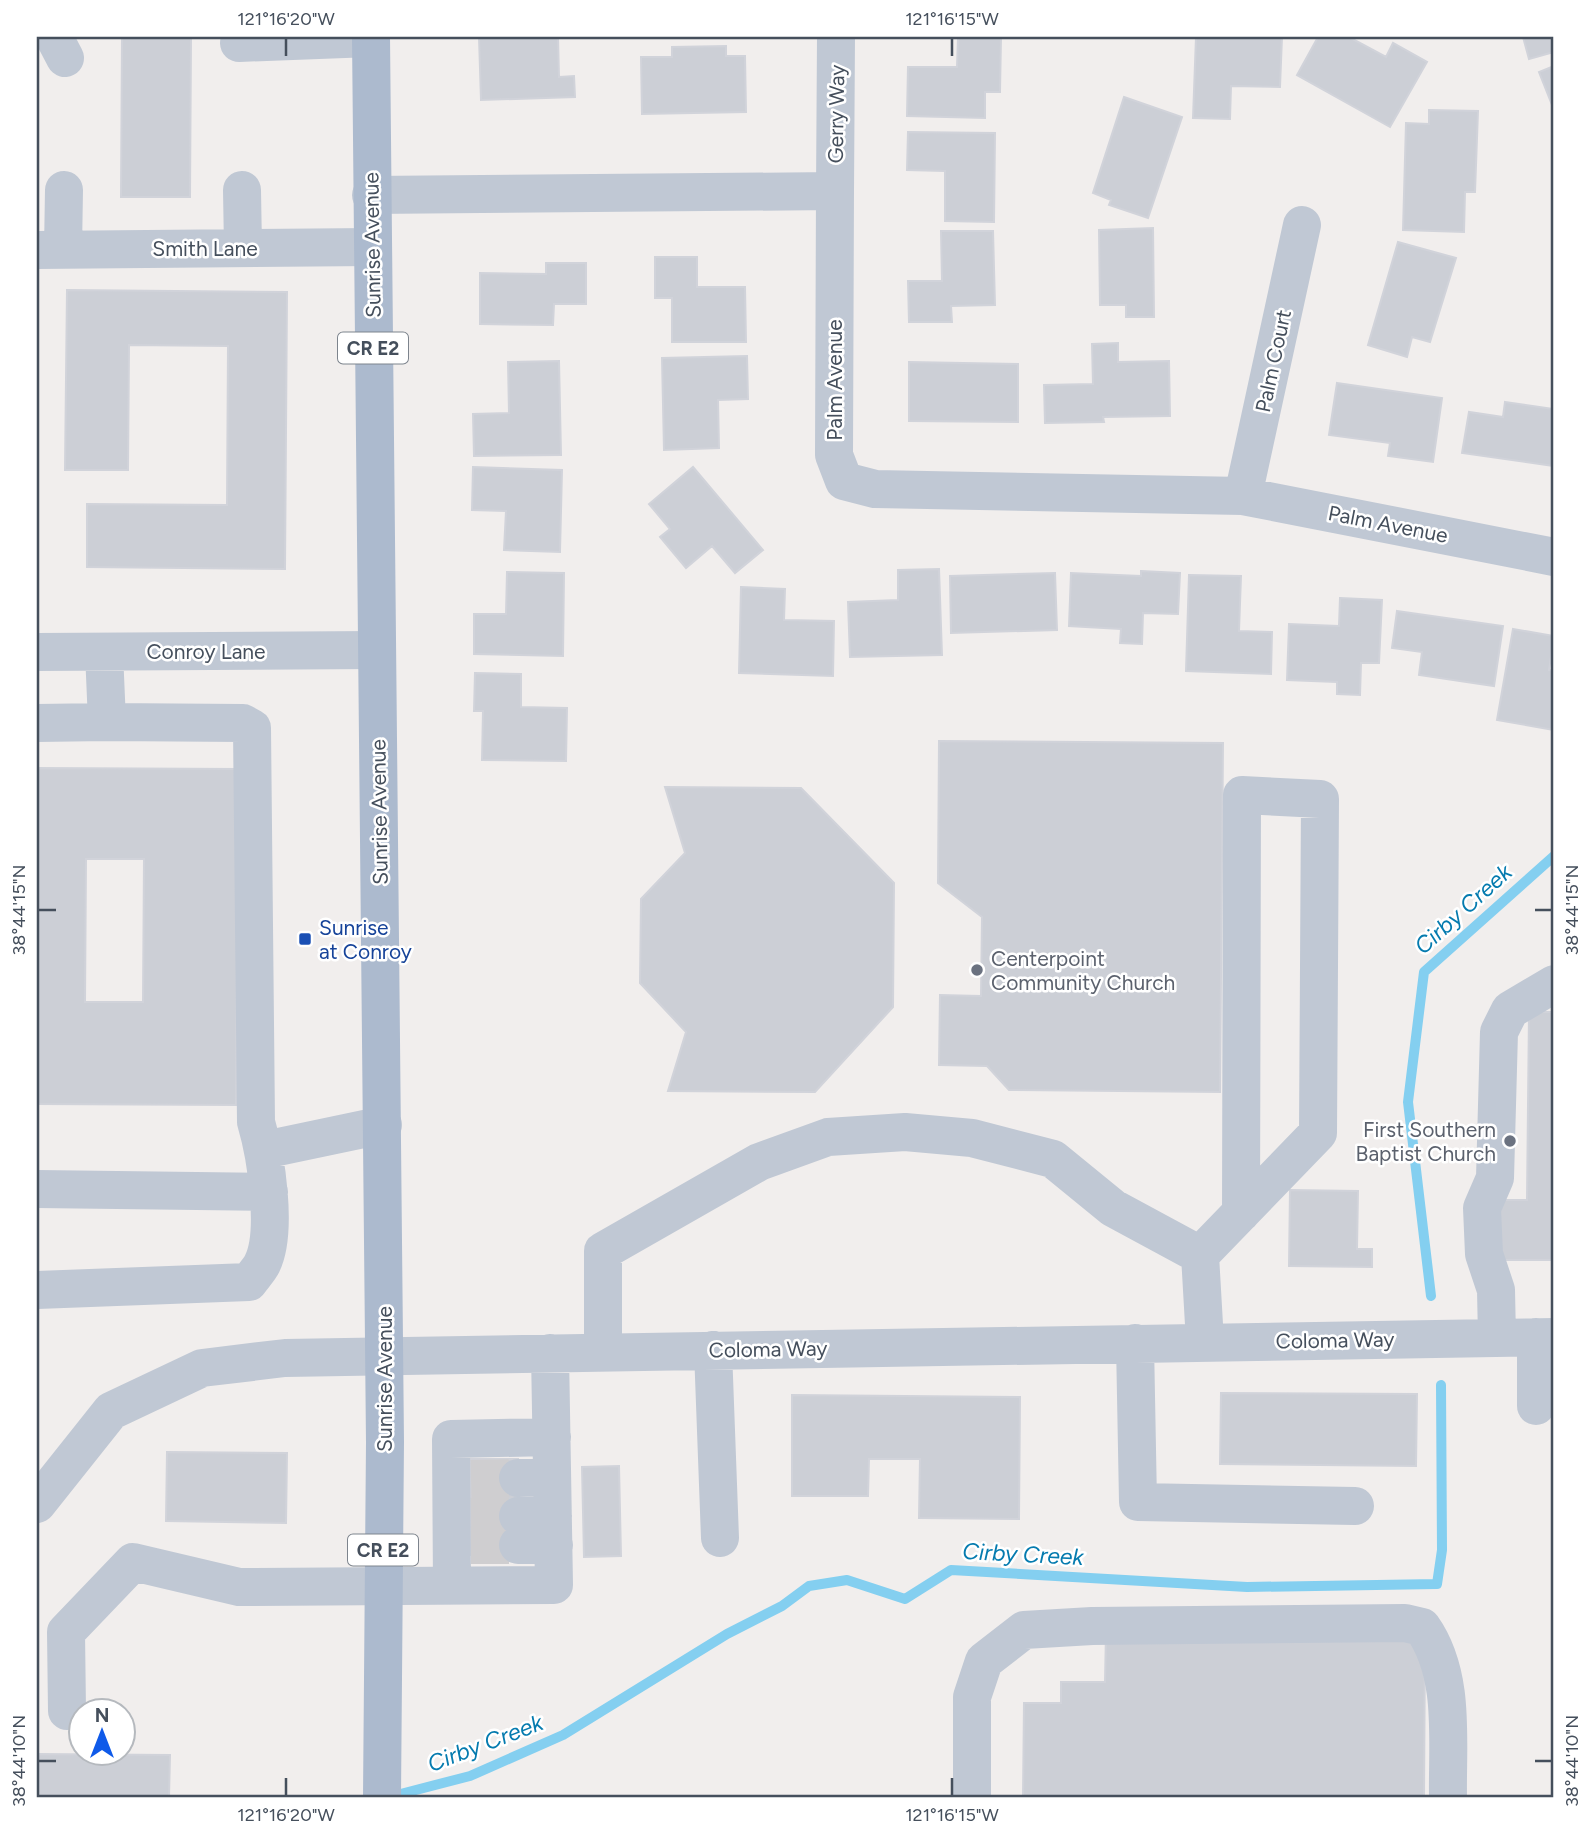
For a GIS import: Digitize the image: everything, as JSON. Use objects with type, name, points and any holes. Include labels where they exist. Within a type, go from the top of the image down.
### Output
[{"type":"main road","name":"Sunrise Avenue","points":[[371,37],[383,1125],[382,1797]]},
{"type":"street","points":[[239,43],[371,37]]},
{"type":"street","name":"Gerry Way","points":[[835,191],[836,37]]},
{"type":"street","points":[[50,249],[64,190]]},
{"type":"street","points":[[242,190],[243,248]]},
{"type":"street","points":[[371,195],[835,191]]},
{"type":"street","name":"Palm Avenue","points":[[835,191],[834,454],[844,481],[875,489],[1243,496],[1554,556]]},
{"type":"street","name":"Palm Court","points":[[1243,496],[1302,225]]},
{"type":"street","name":"Smith Lane","points":[[50,249],[372,247]]},
{"type":"street","name":"Conroy Lane","points":[[37,652],[376,650]]},
{"type":"street","points":[[104,652],[107,722]]},
{"type":"street","points":[[37,723],[243,723],[252,728],[256,1122],[264,1150],[269,1192],[267,1246],[262,1264],[249,1282],[37,1290]]},
{"type":"street","points":[[1205,1342],[1200,1255],[1241,1213],[1318,1133],[1320,799],[1242,795],[1241,1213]]},
{"type":"street","points":[[1497,1338],[1496,1290],[1484,1254],[1482,1208],[1495,1178],[1499,1032],[1510,1010],[1554,984]]},
{"type":"street","points":[[264,1150],[383,1125]]},
{"type":"street","points":[[603,1352],[603,1251],[759,1162],[828,1137],[905,1132],[972,1138],[1053,1159],[1113,1208],[1200,1255]]},
{"type":"street","points":[[37,1189],[269,1192]]},
{"type":"street","points":[[1536,1406],[1545,1337]]},
{"type":"street","name":"Coloma Way","points":[[37,1504],[111,1411],[202,1368],[285,1358],[1545,1337]]},
{"type":"street","points":[[1135,1343],[1138,1502],[1355,1506]]},
{"type":"street","points":[[713,1350],[720,1538]]},
{"type":"street","points":[[66,1706],[51,1624],[133,1562],[239,1587],[554,1585],[536,1530],[535,1478],[552,1437],[550,1353]]},
{"type":"street","points":[[452,1586],[461,1531],[461,1479],[451,1439],[552,1437]]},
{"type":"street","points":[[972,1797],[972,1697],[984,1661],[1024,1630],[1092,1626],[1405,1623],[1422,1627],[1434,1644],[1446,1691],[1448,1797]]},
{"type":"building","points":[[122,37],[191,37],[190,197],[121,197]]},
{"type":"building","points":[[479,37],[558,37],[559,77],[574,76],[575,97],[481,100]]},
{"type":"building","points":[[958,37],[1001,37],[1000,92],[985,92],[985,118],[907,116],[908,67],[957,67]]},
{"type":"building","points":[[1196,37],[1282,37],[1280,87],[1231,86],[1230,119],[1193,118]]},
{"type":"building","points":[[1318,37],[1349,37],[1386,57],[1393,43],[1427,62],[1390,127],[1297,75]]},
{"type":"building","points":[[1523,37],[1554,37],[1554,52],[1529,59]]},
{"type":"building","points":[[726,46],[726,56],[745,56],[746,112],[642,114],[641,57],[672,57],[672,47]]},
{"type":"building","points":[[1554,66],[1554,110],[1539,72]]},
{"type":"building","points":[[1124,97],[1182,117],[1148,218],[1109,205],[1111,200],[1093,193]]},
{"type":"building","points":[[1429,110],[1478,111],[1475,192],[1465,192],[1464,232],[1403,230],[1406,123],[1429,124]]},
{"type":"building","points":[[908,132],[995,133],[994,222],[945,221],[945,171],[907,170]]},
{"type":"building","points":[[1153,228],[1154,317],[1126,317],[1126,305],[1100,305],[1099,230]]},
{"type":"building","points":[[941,231],[993,231],[995,305],[951,306],[952,322],[909,322],[908,281],[942,281]]},
{"type":"building","points":[[1398,242],[1456,258],[1430,342],[1412,337],[1407,357],[1368,345]]},
{"type":"building","points":[[655,257],[697,257],[697,287],[745,287],[746,342],[672,342],[672,298],[655,298]]},
{"type":"building","points":[[546,263],[586,263],[586,304],[554,304],[553,325],[480,324],[480,273],[546,274]]},
{"type":"building","points":[[67,290],[287,292],[285,569],[87,567],[87,504],[227,505],[228,346],[129,345],[128,470],[65,470]]},
{"type":"building","points":[[1118,343],[1118,362],[1169,361],[1170,416],[1103,417],[1104,422],[1045,423],[1044,385],[1093,384],[1092,344]]},
{"type":"building","points":[[747,356],[748,399],[718,400],[719,448],[664,450],[662,358]]},
{"type":"building","points":[[559,361],[561,455],[474,456],[473,414],[509,413],[508,362]]},
{"type":"building","points":[[909,362],[1018,364],[1018,422],[909,421]]},
{"type":"building","points":[[1337,383],[1442,398],[1433,462],[1388,456],[1390,443],[1329,435]]},
{"type":"building","points":[[1505,402],[1554,409],[1554,466],[1462,453],[1469,412],[1503,417]]},
{"type":"building","points":[[473,467],[562,470],[560,552],[504,550],[506,511],[472,510]]},
{"type":"building","points":[[693,467],[763,550],[735,573],[712,546],[686,568],[660,537],[670,529],[649,504]]},
{"type":"building","points":[[939,569],[942,655],[850,657],[848,602],[898,600],[898,570]]},
{"type":"building","points":[[1141,571],[1180,573],[1178,614],[1143,613],[1142,644],[1120,643],[1121,629],[1069,626],[1071,573],[1141,576]]},
{"type":"building","points":[[507,572],[564,573],[563,656],[474,654],[474,614],[506,614]]},
{"type":"building","points":[[1055,573],[1057,630],[951,633],[950,576]]},
{"type":"building","points":[[1189,575],[1241,576],[1239,631],[1272,632],[1271,674],[1186,671]]},
{"type":"building","points":[[741,587],[785,589],[784,620],[834,621],[833,676],[739,673]]},
{"type":"building","points":[[1340,598],[1382,600],[1379,663],[1361,663],[1360,695],[1337,694],[1337,682],[1287,680],[1289,624],[1339,626]]},
{"type":"building","points":[[1397,611],[1503,626],[1494,686],[1419,675],[1422,652],[1392,648]]},
{"type":"building","points":[[1513,629],[1554,636],[1549,670],[1554,671],[1554,730],[1497,720]]},
{"type":"building","points":[[475,673],[521,674],[521,707],[567,708],[566,761],[482,760],[483,711],[474,711]]},
{"type":"building","points":[[939,741],[1223,743],[1220,1092],[1009,1090],[987,1066],[939,1065],[940,995],[981,996],[982,917],[938,883]]},
{"type":"building","points":[[37,768],[238,769],[236,1105],[37,1104]],"holes":[[[86,859],[144,859],[143,1002],[85,1002]]]},
{"type":"building","points":[[665,787],[801,788],[894,883],[893,1007],[815,1092],[668,1091],[686,1032],[640,983],[641,899],[685,853]]},
{"type":"building","points":[[1529,1012],[1554,1012],[1554,1260],[1495,1260],[1496,1200],[1527,1200]]},
{"type":"building","points":[[1290,1190],[1358,1191],[1357,1249],[1372,1249],[1372,1267],[1289,1266]]},
{"type":"building","points":[[1221,1393],[1417,1394],[1416,1466],[1220,1464]]},
{"type":"building","points":[[792,1395],[1020,1397],[1019,1519],[919,1518],[920,1459],[869,1459],[868,1496],[792,1496]]},
{"type":"building","points":[[167,1452],[287,1453],[286,1523],[166,1521]]},
{"type":"building","points":[[471,1459],[518,1459],[518,1555],[471,1555]]},
{"type":"building","points":[[619,1466],[621,1556],[584,1557],[582,1467]]},
{"type":"building","points":[[1106,1632],[1425,1635],[1424,1797],[1023,1797],[1024,1703],[1061,1703],[1061,1682],[1105,1682]]},
{"type":"building","points":[[37,1754],[66,1754],[66,1768],[136,1768],[136,1755],[170,1755],[169,1797],[37,1797]]},
{"type":"waterway","name":"Cirby Creek","points":[[1431,1296],[1408,1102],[1424,972],[1554,856]]},
{"type":"waterway","name":"Cirby Creek","points":[[389,1797],[470,1776],[563,1735],[727,1634],[782,1606],[809,1586],[847,1580],[905,1599],[951,1570],[1247,1587],[1437,1584],[1442,1550],[1441,1385]]},
{"type":"tunnel","points":[[471,1479],[518,1478]]},
{"type":"tunnel","points":[[471,1517],[518,1516]]},
{"type":"tunnel","points":[[471,1545],[518,1545]]},
{"type":"place","name":"Sunrise at Conroy","points":[[305,939]]},
{"type":"place","name":"Centerpoint Community Church","points":[[977,970]]},
{"type":"place","name":"First Southern Baptist Church","points":[[1510,1141]]}]
